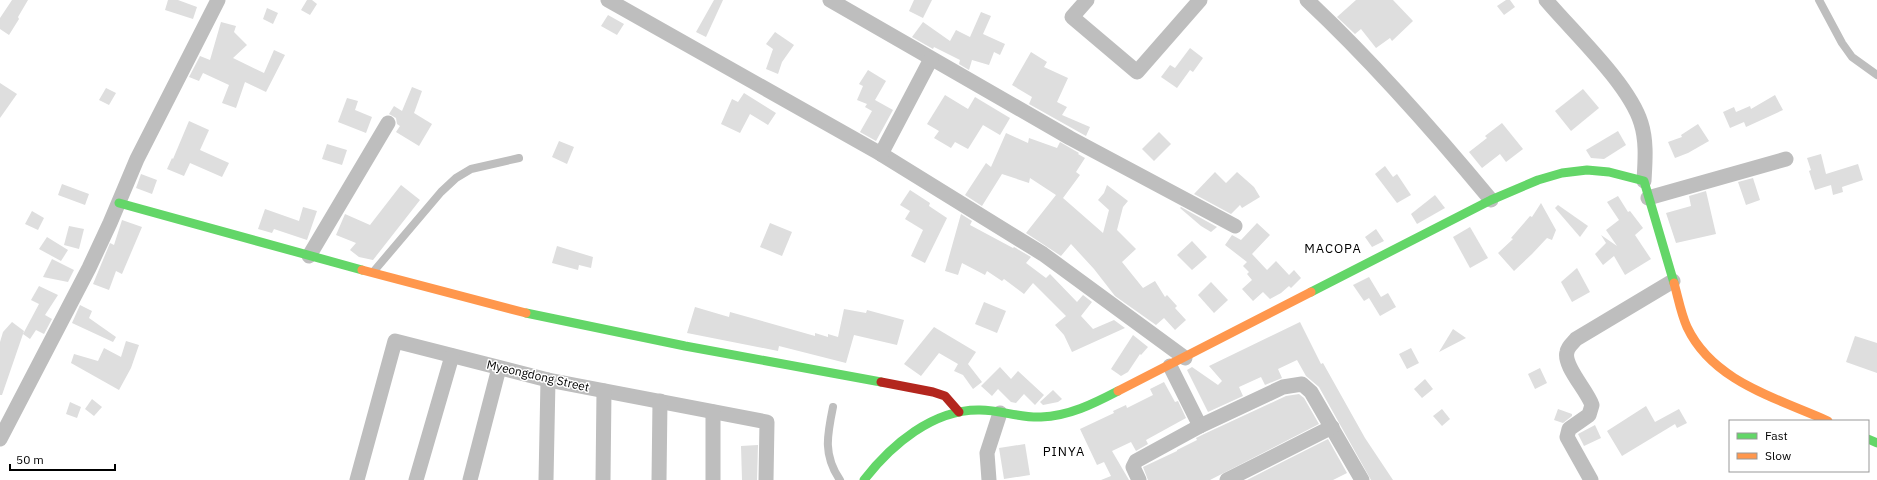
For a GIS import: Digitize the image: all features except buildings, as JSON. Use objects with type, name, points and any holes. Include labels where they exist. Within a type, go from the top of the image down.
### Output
[{"type":"street","points":[[0,439],[89,268],[119,203],[137,159],[218,0]]},
{"type":"street","points":[[608,0],[881,154],[1044,254],[1185,358]]},
{"type":"street","points":[[830,0],[1070,138],[1235,226]]},
{"type":"street","points":[[1087,0],[1072,17],[1138,72],[1200,0]]},
{"type":"street","points":[[1307,0],[1353,46],[1441,140],[1491,200]]},
{"type":"street","points":[[1546,0],[1610,73],[1631,101],[1641,123],[1644,138],[1644,181],[1648,198],[1687,326],[1700,347],[1721,368],[1746,384],[1826,420]]},
{"type":"street","points":[[881,154],[931,59]]},
{"type":"street","points":[[309,256],[388,122]]},
{"type":"street","points":[[1648,198],[1786,159]]},
{"type":"street","points":[[864,480],[872,468],[896,444],[933,421],[959,412],[979,410],[1026,417],[1065,415],[1087,407],[1170,366],[1491,200],[1540,179],[1565,172],[1588,170],[1613,173],[1644,181]]},
{"type":"street","points":[[119,203],[309,256],[517,311],[662,342],[933,392],[945,396],[959,412]]},
{"type":"street","points":[[1591,480],[1567,437],[1569,429],[1589,415],[1592,405],[1570,366],[1567,359],[1567,352],[1570,345],[1576,340],[1673,281]]},
{"type":"street","name":"Myeongdong Street","points":[[356,480],[395,341],[548,380],[767,422],[766,480]]},
{"type":"street","points":[[416,480],[452,356]]},
{"type":"street","points":[[1170,366],[1200,426]]},
{"type":"street","points":[[470,480],[499,368]]},
{"type":"street","points":[[546,480],[548,380]]},
{"type":"street","points":[[1139,480],[1133,467],[1136,461],[1200,426],[1283,387],[1298,384],[1304,385],[1312,392],[1362,480]]},
{"type":"street","points":[[604,391],[604,480]]},
{"type":"street","points":[[659,480],[660,401]]},
{"type":"street","points":[[713,412],[713,480]]},
{"type":"street","points":[[989,480],[987,453],[1000,413]]},
{"type":"street","points":[[1227,480],[1332,427]]},
{"type":"lane","points":[[1818,0],[1842,43],[1852,57],[1877,75]]},
{"type":"lane","points":[[372,273],[441,192],[456,178],[471,169],[519,158]]},
{"type":"lane","points":[[833,407],[827,437],[828,456],[832,469],[840,480]]},
{"type":"traffic: fast","points":[[1311,292],[1491,200],[1538,180],[1562,173],[1587,170],[1609,172],[1644,181],[1674,283]]},
{"type":"traffic: fast","points":[[119,203],[362,270]]},
{"type":"traffic: fast","points":[[526,313],[685,346],[881,382]]},
{"type":"traffic: fast","points":[[864,480],[900,442],[930,422],[946,416],[963,411],[980,410],[1033,417],[1051,416],[1071,412],[1118,391]]},
{"type":"traffic: fast","points":[[1869,439],[1877,443]]},
{"type":"traffic: slow","points":[[362,270],[526,313]]},
{"type":"traffic: slow","points":[[1674,283],[1681,311],[1687,327],[1698,346],[1713,362],[1748,386],[1826,420]]},
{"type":"traffic: slow","points":[[1118,391],[1311,292]]},
{"type":"traffic: jam","points":[[881,382],[933,392],[945,396],[959,412]]},
{"type":"district","name":"MACOPA","points":[[1333,248]]},
{"type":"district","name":"PINYA","points":[[1064,451]]}]
